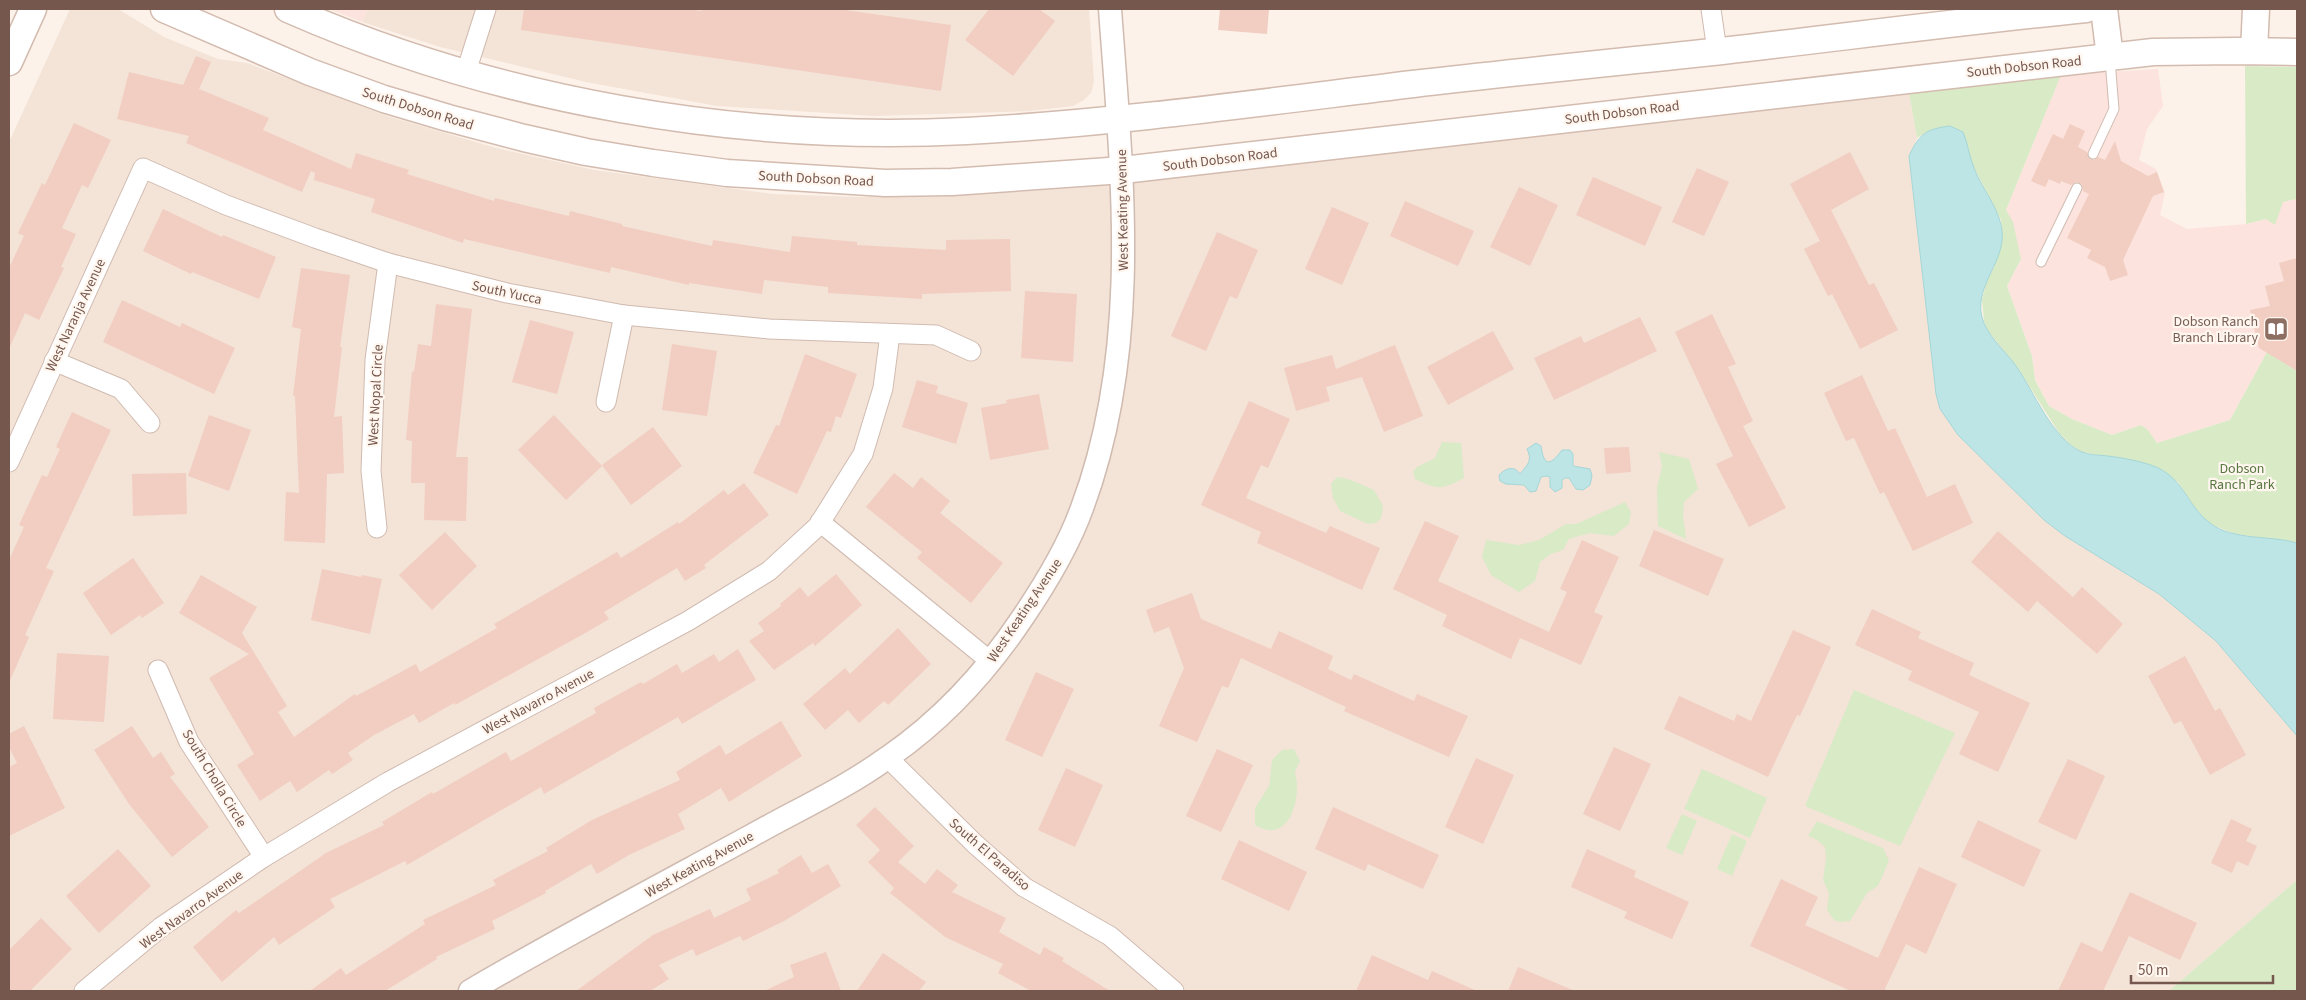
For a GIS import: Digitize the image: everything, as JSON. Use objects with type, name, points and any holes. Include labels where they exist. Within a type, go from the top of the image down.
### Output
[{"type":"main road","points":[[9,62],[33,9]]},
{"type":"main road","name":"South Dobson Road","points":[[164,9],[310,72],[384,99],[524,138],[586,152],[727,173],[885,183],[952,182],[1123,170],[2163,52],[2297,52]]},
{"type":"main road","points":[[288,9],[359,37],[466,72],[553,95],[635,111],[715,122],[790,129],[891,132],[965,131],[1118,119],[2086,9]]},
{"type":"main road","points":[[2104,9],[2110,57]]},
{"type":"main road","points":[[2254,51],[2256,9]]},
{"type":"street","points":[[466,72],[486,9]]},
{"type":"street","name":"West Keating Avenue","points":[[470,991],[770,825],[842,788],[888,758],[947,709],[990,661],[1047,580],[1083,508],[1111,398],[1120,340],[1123,292],[1123,170],[1110,9]]},
{"type":"street","points":[[1711,9],[1717,51]]},
{"type":"street","name":"South Yucca","points":[[143,168],[226,205],[315,238],[388,263],[507,293],[624,315],[768,329],[936,335],[971,352]]},
{"type":"street","name":"West Naranja Avenue","points":[[9,462],[143,168]]},
{"type":"street","name":"West Nopal Circle","points":[[377,528],[371,471],[376,360],[388,263]]},
{"type":"street","points":[[606,402],[624,315]]},
{"type":"street","name":"West Navarro Avenue","points":[[84,991],[161,927],[264,857],[388,782],[688,621],[769,571],[820,522],[863,454],[883,388],[890,334]]},
{"type":"street","points":[[54,361],[121,389],[150,423]]},
{"type":"street","points":[[820,522],[990,661]]},
{"type":"street","name":"South Cholla Circle","points":[[158,670],[190,742],[264,857]]},
{"type":"street","name":"South El Paradiso","points":[[888,758],[975,844],[1024,888],[1110,936],[1174,991]]},
{"type":"lane","points":[[2093,154],[2114,109],[2110,57]]},
{"type":"lane","points":[[2041,262],[2077,188]]},
{"type":"shaded area","points":[[70,9],[118,9],[164,37],[218,59],[247,63],[387,116],[496,148],[594,170],[773,194],[932,197],[1076,188],[1909,93],[1917,138],[1909,156],[1936,394],[1940,409],[2044,520],[2065,536],[2159,594],[2216,641],[2297,736],[2297,880],[2169,991],[9,991],[9,142]]},
{"type":"shaded area","points":[[329,9],[368,9],[362,22]]},
{"type":"shaded area","points":[[368,9],[1089,9],[1094,81],[1091,93],[1084,100],[1073,106],[1030,111],[874,116],[717,106],[586,82],[440,47],[362,22]]},
{"type":"shaded area","points":[[2158,69],[2163,106],[2147,129],[2139,160],[2156,169],[2165,193],[2160,215],[2187,229],[2246,224],[2266,219],[2283,202],[2297,199],[2297,371],[2267,352],[2230,420],[2157,443],[2148,430],[2141,425],[2112,435],[2072,419],[2049,406],[2035,379],[2032,356],[2007,286],[2021,259],[2006,210],[2061,75]]},
{"type":"green space","points":[[2245,66],[2297,67],[2297,199],[2283,202],[2275,225],[2266,219],[2246,224]]},
{"type":"green space","name":"Dobson Ranch Park","points":[[2061,75],[2006,210],[2013,222],[2021,259],[2007,286],[2032,356],[2035,380],[2049,406],[2072,419],[2112,435],[2141,425],[2148,430],[2157,443],[2230,420],[2267,352],[2297,371],[2297,543],[2235,534],[2210,524],[2195,508],[2178,482],[2129,460],[2082,452],[2071,445],[2059,433],[2017,367],[1988,331],[1984,321],[1982,300],[1986,283],[1994,267],[2002,231],[2001,220],[1973,166],[1963,132],[1951,127],[1945,127],[1928,132],[1917,138],[1909,93]]},
{"type":"green space","points":[[1442,442],[1461,443],[1464,478],[1450,485],[1440,487],[1434,487],[1415,479],[1413,472],[1417,467],[1435,458]]},
{"type":"green space","points":[[1659,452],[1689,459],[1698,489],[1684,502],[1683,515],[1686,539],[1658,526],[1657,488],[1662,466]]},
{"type":"green space","points":[[1337,477],[1351,480],[1374,490],[1383,506],[1381,518],[1376,523],[1368,524],[1340,511],[1333,498],[1331,484]]},
{"type":"green space","points":[[1625,502],[1631,512],[1629,524],[1614,536],[1590,533],[1569,539],[1563,550],[1551,554],[1540,562],[1535,581],[1519,592],[1491,575],[1482,557],[1486,540],[1519,545],[1539,540],[1566,524],[1576,524]]},
{"type":"green space","points":[[1854,690],[1955,733],[1900,846],[1805,806]]},
{"type":"green space","points":[[1294,749],[1300,761],[1295,772],[1297,794],[1295,804],[1288,821],[1282,827],[1274,830],[1255,825],[1255,808],[1269,786],[1272,760],[1282,750]]},
{"type":"green space","points":[[1702,769],[1767,798],[1750,838],[1684,809]]},
{"type":"green space","points":[[1682,814],[1697,821],[1682,855],[1666,848]]},
{"type":"green space","points":[[1817,821],[1883,848],[1889,861],[1878,886],[1867,893],[1850,921],[1840,922],[1834,920],[1827,910],[1829,893],[1823,880],[1826,858],[1825,847],[1817,840],[1808,836]]},
{"type":"green space","points":[[1732,834],[1747,841],[1732,876],[1717,869]]},
{"type":"green space","points":[[2297,880],[2297,991],[2169,991]]},
{"type":"water","points":[[1950,126],[1963,132],[1974,168],[1997,212],[2002,231],[2000,250],[1983,293],[1981,312],[1983,320],[1990,334],[2023,376],[2045,414],[2062,437],[2082,452],[2138,461],[2166,472],[2180,486],[2202,516],[2219,529],[2241,535],[2297,543],[2297,736],[2216,641],[2159,594],[2065,536],[2044,520],[1958,435],[1940,409],[1936,394],[1909,156],[1916,142],[1924,134],[1935,129]]},
{"type":"water","points":[[1536,443],[1541,446],[1544,458],[1548,462],[1554,459],[1562,450],[1570,450],[1573,454],[1573,466],[1590,469],[1592,476],[1590,485],[1583,490],[1576,489],[1569,478],[1565,478],[1562,480],[1562,488],[1555,492],[1550,487],[1550,477],[1546,476],[1541,477],[1536,491],[1530,492],[1524,485],[1506,484],[1500,481],[1499,475],[1507,469],[1515,469],[1520,474],[1529,460],[1527,449]]},
{"type":"building","points":[[524,9],[688,9],[701,11],[702,9],[838,9],[951,25],[941,91],[521,30]]},
{"type":"building","points":[[989,9],[1039,9],[1055,21],[1013,76],[965,40]]},
{"type":"building","points":[[1220,9],[1269,9],[1267,34],[1218,30]]},
{"type":"building","points":[[196,56],[211,62],[199,89],[269,118],[263,130],[351,169],[356,153],[409,170],[407,174],[494,201],[495,198],[569,216],[570,211],[622,224],[622,226],[712,246],[713,240],[790,252],[792,236],[857,242],[857,245],[946,250],[946,240],[1010,239],[1011,291],[922,294],[922,299],[828,293],[828,287],[764,280],[762,294],[689,283],[689,285],[611,267],[610,273],[464,239],[463,243],[371,212],[375,199],[314,180],[315,173],[311,171],[302,192],[186,143],[189,136],[117,119],[129,72],[183,85]]},
{"type":"building","points":[[74,123],[111,140],[88,188],[82,185],[62,228],[76,234],[61,267],[64,268],[39,320],[25,313],[9,349],[9,268],[24,236],[18,233],[42,183],[45,185]]},
{"type":"building","points":[[2070,124],[2085,131],[2078,147],[2087,152],[2090,159],[2094,160],[2098,157],[2105,160],[2115,141],[2121,161],[2148,176],[2157,172],[2164,192],[2153,196],[2123,260],[2128,275],[2110,281],[2105,267],[2087,258],[2091,250],[2067,238],[2089,194],[2083,191],[2082,184],[2076,182],[2071,185],[2061,181],[2060,184],[2049,179],[2045,187],[2031,181],[2053,134],[2063,139]]},
{"type":"building","points":[[1850,152],[1869,189],[1831,210],[1869,285],[1874,283],[1898,330],[1860,349],[1832,294],[1828,296],[1804,249],[1820,241],[1790,184]]},
{"type":"building","points":[[1697,168],[1729,182],[1704,236],[1672,222]]},
{"type":"building","points":[[1593,177],[1662,207],[1645,246],[1576,215]]},
{"type":"building","points":[[1519,187],[1558,205],[1530,266],[1490,247]]},
{"type":"building","points":[[1405,201],[1474,231],[1458,266],[1390,236]]},
{"type":"building","points":[[1332,207],[1369,223],[1342,285],[1305,269]]},
{"type":"building","points":[[163,209],[222,237],[223,235],[276,257],[259,299],[192,272],[191,274],[143,251]]},
{"type":"building","points":[[1217,232],[1258,250],[1237,299],[1230,296],[1206,351],[1171,336]]},
{"type":"building","name":"Dobson Ranch Branch Library","points":[[2297,258],[2297,371],[2259,348],[2250,310],[2270,306],[2265,286],[2284,281],[2279,263]]},
{"type":"building","points":[[301,268],[350,275],[340,347],[342,347],[334,417],[342,416],[344,473],[327,474],[325,543],[284,541],[286,492],[299,493],[295,396],[293,396],[301,329],[292,327]]},
{"type":"building","points":[[1025,291],[1077,294],[1073,362],[1021,358]]},
{"type":"building","points":[[122,300],[180,327],[182,323],[235,348],[214,394],[103,342]]},
{"type":"building","points":[[436,304],[472,309],[456,457],[468,457],[466,521],[424,520],[425,483],[411,483],[412,441],[406,440],[412,371],[414,372],[418,344],[431,346]]},
{"type":"building","points":[[1712,314],[1736,364],[1728,367],[1753,421],[1743,426],[1786,508],[1749,527],[1716,464],[1733,456],[1675,332]]},
{"type":"building","points":[[1640,317],[1657,351],[1554,400],[1534,358],[1581,336],[1584,343]]},
{"type":"building","points":[[530,320],[574,332],[557,394],[512,382]]},
{"type":"building","points":[[1493,331],[1514,369],[1448,405],[1427,367]]},
{"type":"building","points":[[672,344],[717,351],[707,416],[662,410]]},
{"type":"building","points":[[1395,345],[1423,416],[1384,432],[1362,377],[1326,387],[1330,401],[1296,411],[1284,368],[1332,355],[1336,369]]},
{"type":"building","points":[[805,354],[857,374],[841,418],[836,416],[831,432],[827,431],[797,494],[753,473],[776,425],[779,426]]},
{"type":"building","points":[[1862,375],[1888,431],[1895,428],[1927,497],[1955,484],[1973,523],[1913,551],[1884,492],[1880,494],[1854,438],[1846,441],[1824,393]]},
{"type":"building","points":[[917,380],[938,386],[936,393],[968,403],[956,444],[902,427]]},
{"type":"building","points":[[1039,394],[1049,449],[990,460],[981,408],[1007,403],[1006,400]]},
{"type":"building","points":[[1249,401],[1290,419],[1268,468],[1261,465],[1246,498],[1326,533],[1330,526],[1380,548],[1362,590],[1257,543],[1261,532],[1201,505]]},
{"type":"building","points":[[72,412],[111,430],[46,568],[54,571],[25,635],[29,637],[9,683],[9,560],[24,527],[19,525],[42,475],[47,477],[60,449],[56,447]]},
{"type":"building","points":[[209,415],[251,430],[229,491],[188,476]]},
{"type":"building","points":[[554,415],[602,466],[566,500],[518,450]]},
{"type":"building","points":[[653,427],[682,466],[631,505],[602,465]]},
{"type":"building","points":[[1629,447],[1631,472],[1606,474],[1604,448]]},
{"type":"building","points":[[186,473],[187,514],[133,516],[132,474]]},
{"type":"building","points":[[894,473],[913,488],[921,477],[950,501],[940,513],[1003,563],[971,603],[917,558],[922,552],[866,507]]},
{"type":"building","points":[[744,483],[769,515],[704,565],[706,568],[685,581],[677,568],[604,612],[609,619],[455,705],[454,703],[419,723],[414,714],[374,735],[348,753],[353,760],[332,774],[329,770],[297,792],[290,781],[260,801],[237,765],[254,754],[209,678],[249,654],[179,613],[201,575],[257,607],[242,633],[287,706],[278,712],[294,737],[355,694],[356,696],[416,664],[420,672],[497,628],[494,624],[617,552],[621,558],[678,522],[679,524],[724,490],[728,495]]},
{"type":"building","points":[[1425,521],[1459,536],[1438,581],[1549,632],[1567,592],[1560,589],[1582,540],[1619,557],[1594,612],[1603,616],[1581,665],[1520,638],[1511,659],[1442,626],[1447,615],[1393,589]]},
{"type":"building","points":[[1654,530],[1724,559],[1708,596],[1639,566]]},
{"type":"building","points":[[1998,531],[2073,597],[2082,587],[2123,624],[2097,654],[2037,601],[2028,612],[1971,562]]},
{"type":"building","points":[[445,532],[477,566],[432,610],[399,575]]},
{"type":"building","points":[[133,558],[164,603],[142,618],[140,615],[111,635],[83,593]]},
{"type":"building","points":[[322,569],[382,579],[370,634],[311,620]]},
{"type":"building","points":[[836,574],[862,605],[815,646],[813,643],[774,670],[749,641],[764,631],[758,623],[781,606],[780,604],[800,587],[808,597]]},
{"type":"building","points":[[1192,593],[1201,619],[1271,649],[1279,631],[1333,656],[1328,669],[1351,680],[1354,674],[1414,701],[1417,694],[1468,716],[1449,757],[1344,711],[1346,707],[1241,658],[1228,688],[1222,686],[1197,742],[1159,726],[1184,668],[1169,627],[1154,633],[1146,610]]},
{"type":"building","points":[[1872,609],[1921,632],[1918,638],[1974,663],[1969,675],[2030,703],[1998,772],[1959,754],[1979,712],[1908,680],[1912,671],[1855,645]]},
{"type":"building","points":[[898,628],[931,664],[888,705],[884,701],[859,723],[848,710],[825,730],[803,704],[845,668],[850,674]]},
{"type":"building","points":[[1793,630],[1831,647],[1800,716],[1797,715],[1768,777],[1664,729],[1679,696],[1734,721],[1737,714],[1751,721]]},
{"type":"building","points":[[738,649],[756,680],[682,724],[678,717],[544,794],[541,787],[407,865],[405,861],[330,899],[335,907],[279,945],[274,937],[222,982],[193,947],[236,910],[239,913],[326,853],[384,825],[382,822],[432,792],[433,794],[506,752],[511,761],[596,713],[594,708],[641,682],[643,684],[677,664],[682,673],[714,654],[719,662]]},
{"type":"building","points":[[57,653],[109,656],[104,722],[53,719]]},
{"type":"building","points":[[2185,656],[2215,711],[2220,708],[2246,755],[2210,775],[2181,721],[2174,724],[2148,676]]},
{"type":"building","points":[[1036,672],[1074,689],[1042,757],[1005,740]]},
{"type":"building","points":[[781,721],[802,756],[729,802],[721,788],[678,814],[685,829],[629,855],[597,874],[591,864],[545,891],[546,893],[492,921],[495,929],[436,957],[437,959],[385,991],[310,991],[341,968],[346,975],[425,924],[423,920],[496,885],[493,880],[548,851],[546,848],[592,820],[680,780],[676,772],[720,745],[726,755]]},
{"type":"building","points":[[24,726],[65,808],[9,836],[9,767],[17,763],[9,747],[9,734]]},
{"type":"building","points":[[132,726],[153,758],[161,752],[175,774],[170,777],[209,827],[172,857],[129,804],[94,750]]},
{"type":"building","points":[[1614,747],[1651,764],[1620,831],[1583,814]]},
{"type":"building","points":[[1217,749],[1253,765],[1221,832],[1186,816]]},
{"type":"building","points":[[1476,758],[1514,775],[1483,844],[1445,827]]},
{"type":"building","points":[[2068,759],[2105,776],[2076,840],[2038,822]]},
{"type":"building","points":[[1066,768],[1103,785],[1075,847],[1038,830]]},
{"type":"building","points":[[875,807],[914,846],[898,862],[925,884],[937,869],[958,885],[952,892],[1006,918],[999,932],[1040,955],[1044,947],[1064,958],[1062,961],[1110,991],[1031,991],[998,973],[1003,964],[945,937],[890,893],[894,888],[868,862],[880,850],[856,825]]},
{"type":"building","points":[[1333,807],[1439,855],[1423,889],[1368,864],[1365,871],[1315,849]]},
{"type":"building","points":[[2231,819],[2252,829],[2246,841],[2257,846],[2248,866],[2237,861],[2232,873],[2211,863]]},
{"type":"building","points":[[1978,820],[2041,850],[2024,887],[1961,857]]},
{"type":"building","points":[[1239,840],[1307,872],[1289,911],[1221,879]]},
{"type":"building","points":[[118,849],[151,886],[99,933],[66,896]]},
{"type":"building","points":[[1587,849],[1636,871],[1634,877],[1689,902],[1672,939],[1624,918],[1627,912],[1571,887]]},
{"type":"building","points":[[801,855],[812,873],[828,864],[841,886],[784,921],[743,941],[740,936],[696,956],[693,949],[659,965],[669,979],[650,991],[576,991],[653,935],[710,909],[714,918],[751,900],[746,889],[779,873],[777,870]]},
{"type":"building","points":[[1919,867],[1957,884],[1926,954],[1906,944],[1884,991],[1851,991],[1750,946],[1781,879],[1818,897],[1805,925],[1878,958]]},
{"type":"building","points":[[2130,892],[2197,923],[2180,960],[2129,936],[2103,991],[2058,991],[2081,942],[2102,952]]},
{"type":"building","points":[[41,918],[72,949],[30,991],[9,991],[9,950]]},
{"type":"building","points":[[826,952],[841,991],[764,991],[794,977],[790,965]]},
{"type":"building","points":[[883,953],[926,982],[919,991],[857,991]]},
{"type":"building","points":[[1372,955],[1428,980],[1432,971],[1477,991],[1356,991]]},
{"type":"building","points":[[1518,967],[1575,991],[1508,991]]},
{"type":"place","name":"Dobson Ranch Branch Library","points":[[2276,329]]}]
